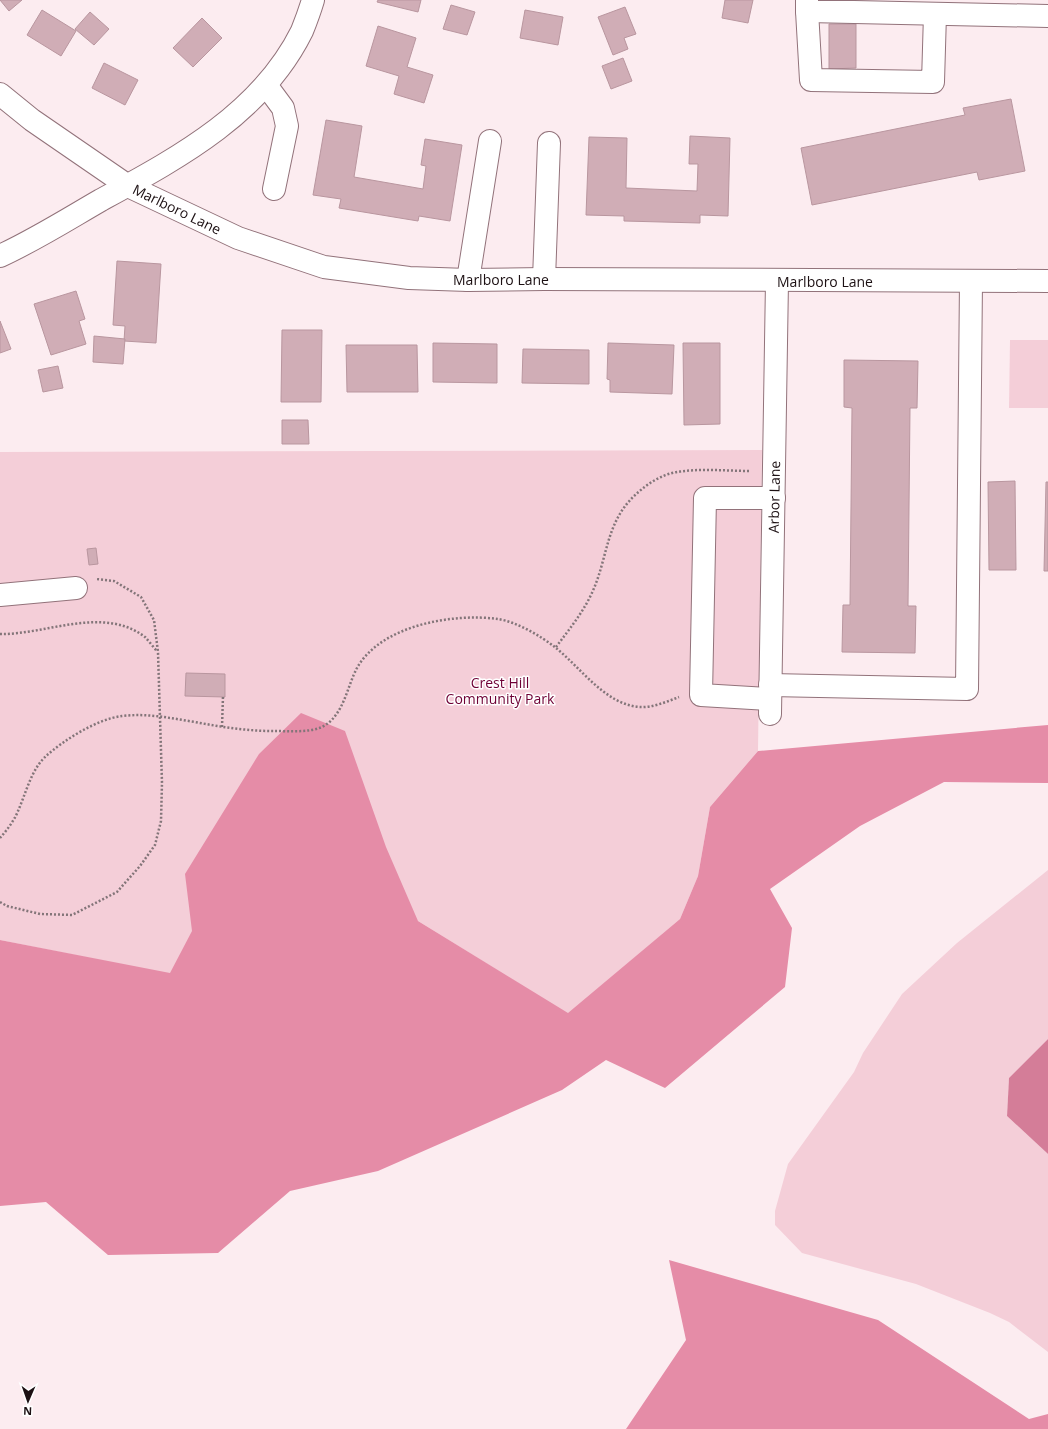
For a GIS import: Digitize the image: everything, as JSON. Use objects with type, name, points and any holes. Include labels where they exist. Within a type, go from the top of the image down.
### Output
[{"type":"street","points":[[0,256],[128,186],[200,143],[238,113],[266,85],[283,64],[302,31],[313,0]]},
{"type":"street","points":[[935,14],[933,82],[811,80],[807,5],[935,14],[1048,16]]},
{"type":"street","points":[[266,85],[283,108],[287,126],[274,189]]},
{"type":"street","name":"Marlboro Lane","points":[[0,94],[32,120],[128,186],[238,238],[324,267],[409,278],[468,280],[1048,281]]},
{"type":"street","points":[[468,280],[490,141]]},
{"type":"street","points":[[544,279],[549,143]]},
{"type":"street","name":"Arbor Lane","points":[[770,700],[777,280]]},
{"type":"street","points":[[774,498],[704,498],[701,696],[770,700],[967,689],[971,281]]},
{"type":"street","points":[[0,595],[76,588]]},
{"type":"path","points":[[556,647],[578,618],[590,597],[598,579],[610,533],[619,514],[630,499],[659,477],[676,472],[698,470],[751,471]]},
{"type":"path","points":[[0,902],[7,906],[40,914],[72,915],[117,892],[140,866],[155,845],[161,821],[158,652],[154,620],[141,597],[114,580],[87,578],[76,588]]},
{"type":"path","points":[[0,838],[18,811],[36,768],[45,757],[56,748],[80,732],[119,716],[159,716],[222,727],[288,731],[322,727],[333,718],[342,704],[349,683],[367,652],[395,633],[421,625],[465,617],[500,619],[520,626],[556,647],[607,694],[624,703],[638,707],[650,707],[681,697],[701,696]]},
{"type":"path","points":[[0,634],[23,633],[72,624],[119,624],[146,638],[158,652]]},
{"type":"path","points":[[222,727],[223,696]]},
{"type":"green space","points":[[1010,340],[1048,340],[1048,408],[1009,408]]},
{"type":"green space","name":"Crest Hill Community Park","points":[[762,450],[758,751],[710,807],[698,876],[680,919],[568,1014],[394,906],[170,974],[0,940],[0,452]]},
{"type":"green space","points":[[1048,870],[1048,1039],[1009,1078],[1007,1116],[1048,1154],[1048,1352],[1009,1322],[990,1313],[916,1284],[802,1253],[775,1225],[775,1211],[788,1164],[854,1072],[863,1053],[902,994],[957,943]]},
{"type":"shaded area","points":[[301,713],[345,731],[386,847],[418,921],[568,1013],[680,919],[698,876],[710,807],[758,751],[1048,725],[1048,783],[944,782],[860,826],[770,889],[792,928],[785,987],[665,1088],[606,1060],[562,1090],[378,1171],[290,1191],[218,1253],[108,1255],[46,1202],[0,1206],[0,940],[170,973],[192,931],[185,874],[259,754]]},
{"type":"shaded area","points":[[1048,1039],[1048,1154],[1007,1116],[1009,1078]]},
{"type":"shaded area","points":[[669,1260],[878,1320],[1029,1419],[1048,1414],[1048,1429],[626,1429],[686,1340]]},
{"type":"building","points":[[0,0],[22,0],[9,11]]},
{"type":"building","points":[[378,0],[421,0],[418,12],[377,2]]},
{"type":"building","points":[[725,0],[753,0],[748,23],[722,18]]},
{"type":"building","points":[[451,5],[475,12],[467,35],[443,29]]},
{"type":"building","points":[[625,7],[636,34],[624,38],[628,49],[613,55],[598,17]]},
{"type":"building","points":[[42,10],[76,31],[61,56],[27,35]]},
{"type":"building","points":[[525,10],[563,17],[558,45],[520,38]]},
{"type":"building","points":[[90,12],[109,29],[94,45],[75,29]]},
{"type":"building","points":[[202,18],[222,38],[193,67],[173,48]]},
{"type":"building","points":[[829,24],[856,24],[856,68],[829,69]]},
{"type":"building","points":[[378,26],[416,38],[407,67],[433,75],[424,103],[394,94],[399,76],[366,66]]},
{"type":"building","points":[[623,58],[632,81],[611,89],[602,66]]},
{"type":"building","points":[[104,63],[138,80],[125,105],[92,88]]},
{"type":"building","points":[[1011,99],[1025,171],[979,180],[977,172],[812,205],[801,148],[965,115],[963,108]]},
{"type":"building","points":[[326,120],[362,126],[354,177],[423,189],[426,166],[421,165],[425,139],[462,145],[450,221],[419,216],[418,221],[339,208],[341,199],[313,195]]},
{"type":"building","points":[[690,136],[730,138],[728,216],[700,215],[700,223],[624,221],[624,216],[586,215],[589,137],[627,138],[626,188],[697,191],[698,164],[689,164]]},
{"type":"building","points":[[117,261],[161,264],[156,343],[124,341],[125,326],[113,325]]},
{"type":"building","points":[[76,291],[85,319],[79,321],[86,344],[51,355],[34,304]]},
{"type":"building","points":[[0,321],[11,349],[0,353]]},
{"type":"building","points":[[282,330],[322,330],[321,402],[281,402]]},
{"type":"building","points":[[94,336],[125,339],[123,364],[93,362]]},
{"type":"building","points":[[433,343],[497,344],[497,383],[433,382]]},
{"type":"building","points":[[608,343],[674,345],[672,394],[610,392],[610,380],[607,379]]},
{"type":"building","points":[[683,343],[720,343],[720,424],[684,425]]},
{"type":"building","points":[[346,345],[417,345],[418,392],[347,392]]},
{"type":"building","points":[[523,349],[589,350],[589,384],[522,383]]},
{"type":"building","points":[[844,360],[918,361],[917,408],[910,408],[908,606],[916,606],[915,653],[842,652],[843,605],[850,605],[852,408],[844,407]]},
{"type":"building","points":[[58,366],[63,388],[43,392],[38,370]]},
{"type":"building","points":[[282,420],[308,420],[309,444],[282,444]]},
{"type":"building","points":[[1015,481],[1016,570],[989,570],[988,482]]},
{"type":"building","points":[[1046,482],[1048,482],[1048,571],[1044,571]]},
{"type":"building","points":[[96,548],[98,564],[89,565],[87,549]]},
{"type":"building","points":[[186,673],[225,674],[225,697],[185,696]]}]
